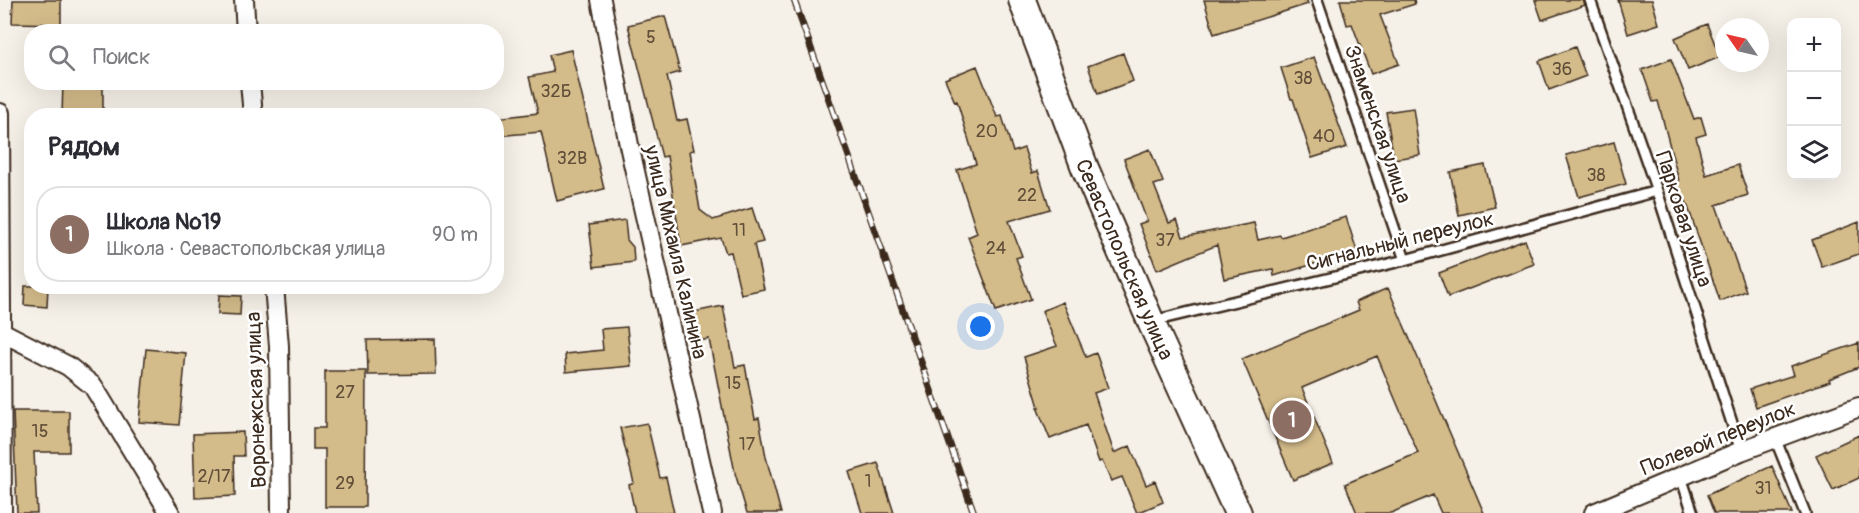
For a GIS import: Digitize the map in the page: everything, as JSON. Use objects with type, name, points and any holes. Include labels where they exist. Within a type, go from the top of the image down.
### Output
[{"type":"street","points":[[244,0],[246,24]]},
{"type":"street","name":"улица Михаила Калинина","points":[[601,0],[629,145],[712,513]]},
{"type":"street","name":"Севастопольская улица","points":[[1022,0],[1084,168],[1238,513]]},
{"type":"street","points":[[251,90],[252,108]]},
{"type":"street","points":[[0,113],[2,513]]},
{"type":"street","name":"Воронежская улица","points":[[275,294],[279,346],[281,513]]},
{"type":"street","points":[[2,332],[68,366],[93,386],[170,513]]},
{"type":"street","name":"Полевой переулок","points":[[1594,513],[1741,451],[1859,407]]},
{"type":"lane","name":"Знаменская улица","points":[[1317,0],[1405,260]]},
{"type":"lane","name":"Парковая улица","points":[[1590,0],[1657,192],[1741,451]]},
{"type":"lane","name":"Сигнальный переулок","points":[[1151,322],[1405,260],[1657,192]]},
{"type":"lane","points":[[1775,438],[1805,513]]},
{"type":"lane","points":[[1681,477],[1693,513]]},
{"type":"building","points":[[13,0],[61,0],[61,24],[12,23]]},
{"type":"building","points":[[1204,0],[1307,0],[1308,4],[1214,34]]},
{"type":"building","points":[[1340,0],[1414,0],[1415,4],[1380,15],[1399,64],[1371,74],[1352,24],[1347,25]]},
{"type":"building","points":[[1535,0],[1583,0],[1585,5],[1542,20]]},
{"type":"building","points":[[1618,0],[1652,0],[1659,24],[1628,34]]},
{"type":"building","points":[[665,16],[680,72],[667,76],[677,121],[687,119],[694,150],[690,151],[700,210],[713,220],[752,208],[763,242],[754,244],[764,289],[741,294],[731,252],[726,253],[721,238],[681,246],[667,156],[662,157],[628,25]]},
{"type":"building","points":[[1707,24],[1715,44],[1715,59],[1688,70],[1675,38]]},
{"type":"building","points":[[1575,47],[1586,76],[1549,90],[1539,61]]},
{"type":"building","points":[[571,50],[604,189],[557,201],[541,132],[504,135],[504,117],[538,113],[529,77],[553,72],[549,55]]},
{"type":"building","points":[[1123,53],[1133,81],[1098,94],[1088,66]]},
{"type":"building","points":[[1314,57],[1347,147],[1312,158],[1281,68]]},
{"type":"building","points":[[1671,59],[1694,119],[1701,117],[1706,134],[1696,137],[1706,175],[1738,165],[1748,195],[1716,205],[1746,291],[1720,301],[1686,201],[1680,203],[1674,183],[1679,181],[1658,101],[1653,102],[1642,70]]},
{"type":"building","points":[[977,66],[997,117],[1002,116],[1013,152],[1024,148],[1032,173],[1038,171],[1050,209],[1009,221],[1022,256],[1016,258],[1031,299],[996,311],[968,237],[977,233],[957,170],[976,164],[957,101],[955,102],[945,79]]},
{"type":"building","points":[[63,90],[103,90],[103,108],[62,108]]},
{"type":"building","points":[[1413,108],[1420,155],[1394,159],[1386,112]]},
{"type":"building","points":[[1614,142],[1626,184],[1579,197],[1566,155]]},
{"type":"building","points":[[1150,149],[1163,182],[1154,185],[1169,223],[1177,220],[1183,237],[1254,223],[1258,240],[1280,235],[1281,237],[1346,217],[1357,251],[1274,276],[1273,269],[1224,279],[1217,245],[1157,270],[1139,224],[1147,221],[1124,159]]},
{"type":"building","points":[[1485,165],[1495,207],[1459,215],[1450,172]]},
{"type":"building","points":[[625,220],[627,240],[633,247],[634,262],[594,267],[589,225]]},
{"type":"building","points":[[1859,222],[1859,254],[1822,267],[1812,240]]},
{"type":"building","points":[[1525,240],[1534,264],[1448,297],[1439,273]]},
{"type":"building","points":[[1388,288],[1484,513],[1441,513],[1433,495],[1391,513],[1357,513],[1345,484],[1418,453],[1377,356],[1302,388],[1333,463],[1293,480],[1242,359],[1359,310],[1356,302]]},
{"type":"building","points":[[25,294],[48,294],[47,307],[24,305]]},
{"type":"building","points":[[219,295],[241,296],[240,315],[218,314]]},
{"type":"building","points":[[1063,302],[1086,357],[1096,353],[1108,388],[1094,393],[1114,453],[1130,446],[1146,485],[1155,481],[1163,502],[1137,513],[1122,477],[1111,481],[1102,461],[1099,462],[1086,425],[1050,439],[1037,407],[1039,407],[1024,357],[1057,346],[1042,311]]},
{"type":"building","points":[[723,306],[735,367],[745,365],[755,419],[759,418],[766,457],[781,513],[747,513],[735,473],[709,339],[699,341],[694,312]]},
{"type":"building","points":[[627,327],[631,366],[566,372],[565,354],[603,350],[601,329]]},
{"type":"building","points":[[435,339],[436,374],[368,375],[367,340]]},
{"type":"building","points":[[1859,343],[1859,367],[1829,379],[1830,381],[1756,407],[1750,389],[1794,375],[1791,366]]},
{"type":"building","points":[[146,349],[186,353],[179,425],[139,422]]},
{"type":"building","points":[[325,371],[366,371],[365,507],[325,507],[325,449],[313,449],[313,428],[325,428]]},
{"type":"building","points":[[13,411],[69,411],[69,452],[34,452],[37,513],[17,513]]},
{"type":"building","points":[[647,423],[660,478],[666,477],[674,513],[635,513],[629,485],[634,483],[620,428]]},
{"type":"building","points":[[243,432],[244,456],[234,456],[235,496],[195,498],[193,434]]},
{"type":"building","points":[[1859,435],[1859,478],[1833,490],[1816,455]]},
{"type":"building","points":[[878,463],[894,513],[862,513],[849,472]]},
{"type":"building","points":[[1772,466],[1792,513],[1714,513],[1707,495]]},
{"type":"railway","points":[[794,0],[974,513]]},
{"type":"place","name":"Школа №19","points":[[1292,420]]}]
